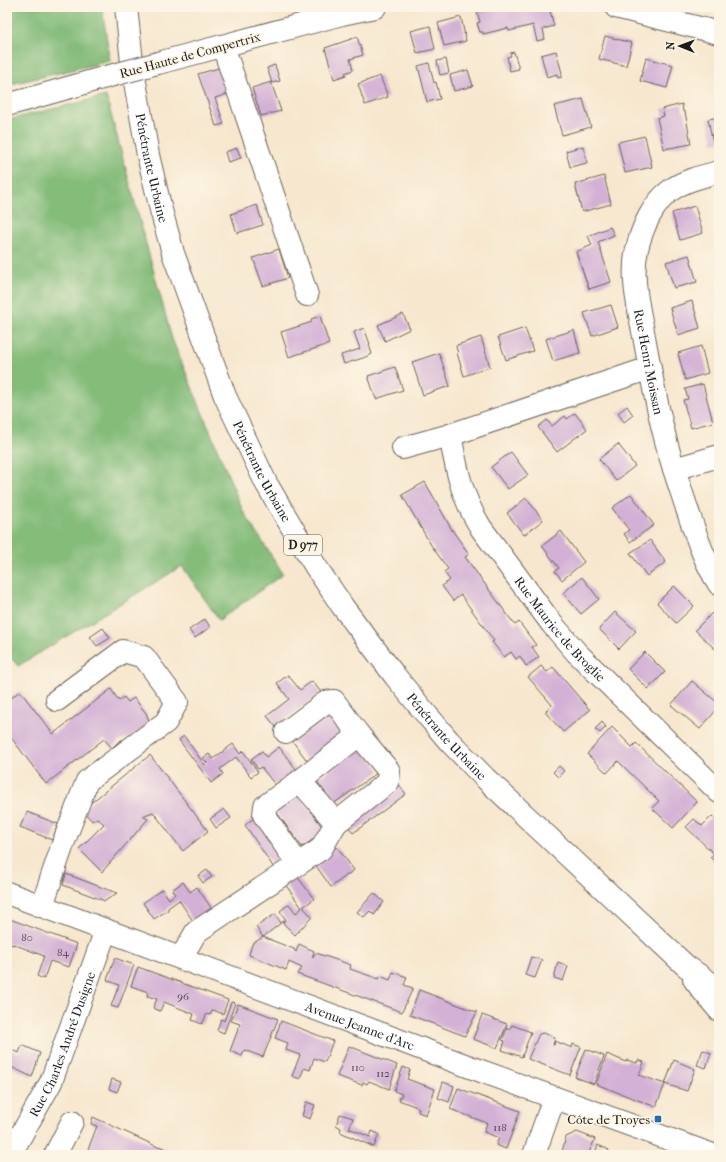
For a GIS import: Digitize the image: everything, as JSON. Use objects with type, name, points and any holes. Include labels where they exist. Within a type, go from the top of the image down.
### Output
[{"type":"street","name":"Pénétrante Urbaine","points":[[126,7],[133,72],[148,155],[173,253],[225,396],[266,483],[316,568],[343,607],[395,676],[449,741],[485,778],[686,966]]},
{"type":"street","name":"Rue Haute de Compertrix","points":[[7,105],[342,14],[375,7]]},
{"type":"street","points":[[616,7],[719,33]]},
{"type":"street","points":[[223,46],[307,294]]},
{"type":"street","name":"Rue Henri Moissan","points":[[719,172],[688,181],[672,190],[661,199],[652,212],[642,234],[637,251],[635,270],[637,296],[650,368],[674,469],[702,553],[712,574],[719,584]]},
{"type":"street","points":[[403,448],[650,368]]},
{"type":"street","name":"Rue Maurice de Broglie","points":[[450,434],[460,484],[472,514],[552,624],[577,653],[716,781]]},
{"type":"street","points":[[674,469],[719,456]]},
{"type":"street","points":[[42,906],[64,841],[87,781],[166,722],[177,702],[144,657],[123,651],[57,700]]},
{"type":"street","points":[[182,958],[196,932],[321,849],[336,822],[388,782],[390,771],[359,735],[334,701],[326,702],[286,732]]},
{"type":"street","points":[[298,864],[264,815],[264,806],[300,781],[359,735]]},
{"type":"street","points":[[300,781],[336,822]]},
{"type":"street","name":"Avenue Jeanne d'Arc","points":[[7,893],[455,1062],[714,1155]]},
{"type":"street","name":"Rue Charles André Dusigne","points":[[10,1155],[51,1082],[106,930]]},
{"type":"street","name":"D 977","points":[[686,966],[719,989]]},
{"type":"street","name":"D 977","points":[[686,966],[702,991],[719,1010]]},
{"type":"street","points":[[534,1155],[554,1098]]},
{"type":"street","points":[[55,1155],[72,1122]]},
{"type":"green space","points":[[7,7],[102,7],[110,61],[7,85]]},
{"type":"green space","points":[[106,96],[172,339],[243,511],[283,574],[219,620],[182,566],[18,666],[7,653],[7,120]]},
{"type":"building","points":[[496,7],[538,7],[539,9],[549,7],[554,26],[543,29],[545,39],[537,41],[533,25],[509,31],[508,28],[483,34],[483,32],[480,32],[477,23],[480,22],[477,12]]},
{"type":"building","points":[[461,17],[466,41],[444,46],[438,23]]},
{"type":"building","points":[[430,26],[435,49],[417,53],[411,31]]},
{"type":"building","points":[[605,36],[632,43],[626,66],[599,59]]},
{"type":"building","points":[[357,37],[363,55],[350,59],[353,70],[345,73],[346,75],[334,79],[325,48]]},
{"type":"building","points":[[556,51],[562,77],[558,78],[557,74],[547,77],[541,55]]},
{"type":"building","points":[[514,52],[519,69],[510,71],[507,57],[511,56],[510,53]]},
{"type":"building","points":[[646,58],[673,65],[667,88],[640,81]]},
{"type":"building","points":[[446,59],[449,73],[440,75],[437,61]]},
{"type":"building","points":[[429,63],[440,99],[427,102],[418,66]]},
{"type":"building","points":[[275,65],[280,81],[272,83],[267,68]]},
{"type":"building","points":[[222,67],[231,93],[215,98],[224,124],[216,126],[198,74]]},
{"type":"building","points":[[468,70],[473,86],[454,91],[450,75]]},
{"type":"building","points":[[380,76],[388,97],[365,105],[358,84]]},
{"type":"building","points":[[271,82],[281,111],[261,116],[252,88]]},
{"type":"building","points":[[583,99],[591,127],[562,135],[554,106]]},
{"type":"building","points":[[682,104],[691,144],[664,149],[657,118],[664,116],[662,109]]},
{"type":"building","points":[[719,117],[719,142],[713,143],[708,119]]},
{"type":"building","points":[[645,136],[652,167],[625,173],[618,142]]},
{"type":"building","points":[[583,146],[587,163],[570,167],[566,151]]},
{"type":"building","points":[[237,148],[241,158],[228,162],[225,152]]},
{"type":"building","points":[[604,176],[611,204],[582,212],[575,184]]},
{"type":"building","points":[[257,205],[263,225],[237,233],[231,214]]},
{"type":"building","points":[[695,206],[703,233],[680,240],[672,213]]},
{"type":"building","points":[[610,227],[614,235],[598,242],[611,282],[589,289],[576,252],[592,245],[588,236]]},
{"type":"building","points":[[279,249],[288,278],[263,286],[253,258]]},
{"type":"building","points":[[689,255],[697,282],[674,288],[666,262]]},
{"type":"building","points":[[692,301],[700,328],[678,335],[670,308]]},
{"type":"building","points":[[611,305],[618,327],[592,336],[584,313]]},
{"type":"building","points":[[403,314],[410,329],[385,341],[378,325]]},
{"type":"building","points":[[320,316],[329,344],[289,357],[281,332],[312,322],[311,319]]},
{"type":"building","points":[[364,328],[372,354],[344,364],[341,355],[360,349],[354,332]]},
{"type":"building","points":[[525,328],[533,351],[506,360],[498,337]]},
{"type":"building","points":[[574,330],[580,353],[553,361],[546,339]]},
{"type":"building","points":[[481,337],[490,367],[464,376],[456,347],[457,345]]},
{"type":"building","points":[[701,346],[708,373],[685,380],[678,353]]},
{"type":"building","points":[[439,353],[450,386],[423,395],[412,362]]},
{"type":"building","points":[[395,367],[403,390],[376,399],[368,376]]},
{"type":"building","points":[[703,384],[713,422],[691,428],[683,400],[688,399],[685,389]]},
{"type":"building","points":[[627,406],[633,415],[624,422],[618,413]]},
{"type":"building","points":[[575,413],[587,429],[557,452],[538,427],[547,420],[552,426],[565,416],[567,419]]},
{"type":"building","points":[[618,444],[635,466],[616,481],[599,459]]},
{"type":"building","points":[[511,452],[528,475],[508,489],[491,467]]},
{"type":"building","points":[[425,482],[452,530],[469,554],[465,557],[515,625],[519,622],[536,645],[532,647],[539,657],[526,666],[520,656],[516,659],[511,652],[504,657],[492,642],[494,641],[461,595],[453,601],[442,586],[450,580],[444,572],[448,569],[431,545],[402,495]]},
{"type":"building","points":[[631,494],[654,525],[630,542],[624,534],[629,530],[612,508]]},
{"type":"building","points":[[526,498],[543,520],[524,535],[507,513]]},
{"type":"building","points":[[561,531],[584,562],[562,580],[555,571],[559,568],[542,546]]},
{"type":"building","points":[[650,540],[666,562],[647,576],[630,553]]},
{"type":"building","points":[[582,577],[599,599],[581,614],[563,593]]},
{"type":"building","points":[[674,586],[694,606],[676,623],[657,603]]},
{"type":"building","points":[[615,612],[636,631],[619,649],[599,629]]},
{"type":"building","points":[[712,613],[719,620],[719,645],[715,649],[695,630]]},
{"type":"building","points":[[205,619],[210,627],[195,638],[189,630]]},
{"type":"building","points":[[103,628],[110,638],[97,646],[90,637]]},
{"type":"building","points":[[645,652],[665,672],[648,689],[628,669]]},
{"type":"building","points":[[541,666],[547,672],[553,667],[590,710],[563,732],[545,712],[552,705],[528,677]]},
{"type":"building","points":[[288,675],[300,690],[312,681],[321,692],[276,727],[267,716],[289,699],[277,683]]},
{"type":"building","points":[[692,681],[719,704],[719,707],[700,729],[671,705]]},
{"type":"building","points":[[111,689],[119,701],[124,697],[128,702],[134,698],[146,713],[150,723],[140,734],[119,741],[112,748],[104,739],[46,784],[7,732],[7,701],[20,691],[53,734]]},
{"type":"building","points":[[331,709],[349,731],[308,762],[291,739]]},
{"type":"building","points":[[602,722],[606,727],[600,733],[595,729]]},
{"type":"building","points":[[612,727],[632,747],[636,743],[697,802],[673,828],[652,808],[659,801],[618,761],[607,773],[587,754]]},
{"type":"building","points":[[184,736],[205,765],[207,763],[203,758],[209,754],[213,759],[233,744],[240,754],[243,751],[258,772],[251,777],[236,757],[220,769],[223,774],[211,783],[179,740]]},
{"type":"building","points":[[279,747],[296,769],[276,786],[261,767],[258,769],[251,759],[262,751],[266,757]]},
{"type":"building","points":[[362,747],[380,771],[333,804],[316,780]]},
{"type":"building","points":[[150,755],[208,831],[183,851],[153,812],[142,816],[148,819],[102,872],[79,849],[104,824],[97,818],[92,821],[82,810]]},
{"type":"building","points":[[559,766],[564,771],[558,777],[553,772]]},
{"type":"building","points":[[397,782],[406,794],[353,833],[344,820]]},
{"type":"building","points":[[295,789],[325,831],[302,847],[272,806]]},
{"type":"building","points":[[224,809],[231,818],[216,828],[210,819]]},
{"type":"building","points":[[27,812],[58,824],[52,840],[20,827]]},
{"type":"building","points":[[712,816],[719,822],[719,865],[710,857],[714,854],[686,827],[694,819],[702,826]]},
{"type":"building","points":[[255,817],[285,859],[274,868],[245,825]]},
{"type":"building","points":[[337,847],[354,870],[331,887],[314,863]]},
{"type":"building","points":[[207,870],[212,877],[203,883],[198,876]]},
{"type":"building","points":[[66,874],[117,893],[105,901],[63,885]]},
{"type":"building","points":[[297,876],[314,899],[303,907],[312,917],[295,935],[282,922],[286,920],[280,911],[289,904],[296,913],[302,908],[285,884]]},
{"type":"building","points":[[183,882],[190,892],[197,887],[214,912],[195,924],[179,900],[168,908],[168,910],[154,919],[143,903],[162,889],[169,899],[175,894],[172,890]]},
{"type":"building","points":[[374,893],[384,902],[374,915],[370,911],[364,917],[357,912]]},
{"type":"building","points":[[275,914],[281,923],[263,937],[256,927]]},
{"type":"building","points":[[7,918],[77,944],[69,967],[50,961],[44,979],[37,976],[44,956],[7,943]]},
{"type":"building","points":[[263,937],[294,949],[296,952],[299,944],[314,951],[312,958],[316,953],[351,965],[350,969],[379,979],[380,976],[390,980],[393,972],[407,977],[404,985],[413,988],[402,1012],[297,974],[302,968],[289,962],[286,970],[249,955],[252,944]]},
{"type":"building","points":[[531,957],[542,960],[535,978],[525,975]]},
{"type":"building","points":[[115,958],[134,965],[118,1008],[111,1006],[119,985],[107,980]]},
{"type":"building","points":[[558,962],[568,966],[563,981],[554,978]]},
{"type":"building","points":[[138,967],[228,1000],[223,1014],[213,1010],[210,1015],[207,1014],[202,1024],[192,1020],[194,1014],[164,1002],[160,1011],[153,1008],[157,999],[147,996],[148,992],[131,986]]},
{"type":"building","points":[[419,990],[477,1012],[465,1036],[410,1015]]},
{"type":"building","points":[[231,1002],[235,1003],[224,1033],[217,1030],[221,1019],[224,1021]]},
{"type":"building","points":[[238,1004],[278,1019],[263,1057],[244,1050],[242,1056],[230,1051],[240,1024],[231,1021]]},
{"type":"building","points":[[482,1015],[507,1024],[497,1048],[473,1039]]},
{"type":"building","points":[[281,1021],[333,1041],[325,1062],[314,1058],[310,1070],[304,1068],[300,1079],[292,1076],[300,1055],[286,1050],[288,1043],[275,1038]]},
{"type":"building","points":[[512,1025],[531,1032],[522,1057],[502,1050],[505,1041],[502,1040],[507,1028],[510,1029]]},
{"type":"building","points":[[544,1033],[555,1038],[553,1045],[555,1041],[572,1048],[573,1044],[581,1047],[570,1075],[528,1059],[539,1034]]},
{"type":"building","points":[[22,1045],[40,1053],[32,1077],[7,1065],[7,1048],[19,1053]]},
{"type":"building","points":[[349,1046],[397,1065],[389,1089],[369,1081],[367,1084],[363,1082],[362,1085],[337,1076]]},
{"type":"building","points":[[586,1049],[604,1056],[594,1084],[575,1077]]},
{"type":"building","points":[[703,1050],[711,1053],[706,1068],[697,1065]]},
{"type":"building","points":[[607,1054],[626,1062],[627,1060],[637,1063],[638,1060],[644,1062],[639,1075],[665,1084],[656,1107],[596,1084]]},
{"type":"building","points":[[674,1060],[695,1069],[687,1091],[665,1084]]},
{"type":"building","points":[[403,1067],[410,1070],[407,1079],[435,1089],[426,1115],[418,1112],[419,1108],[399,1100],[402,1094],[394,1091]]},
{"type":"building","points":[[112,1079],[121,1082],[117,1092],[109,1089]]},
{"type":"building","points":[[443,1082],[454,1086],[449,1102],[438,1098]]},
{"type":"building","points":[[458,1088],[520,1111],[506,1149],[496,1145],[499,1138],[484,1132],[487,1123],[450,1109]]},
{"type":"building","points":[[306,1102],[315,1105],[310,1119],[302,1116]]},
{"type":"building","points":[[340,1114],[353,1118],[349,1129],[370,1137],[372,1131],[379,1134],[374,1147],[340,1132],[341,1128],[336,1125]]},
{"type":"building","points":[[93,1117],[173,1153],[172,1155],[86,1155],[97,1126],[91,1124]]},
{"type":"building","points":[[577,1132],[595,1139],[588,1155],[561,1155],[566,1137]]},
{"type":"building","points":[[598,1145],[609,1150],[608,1152],[613,1155],[594,1155]]},
{"type":"place","name":"Côte de Troyes","points":[[658,1119]]}]
